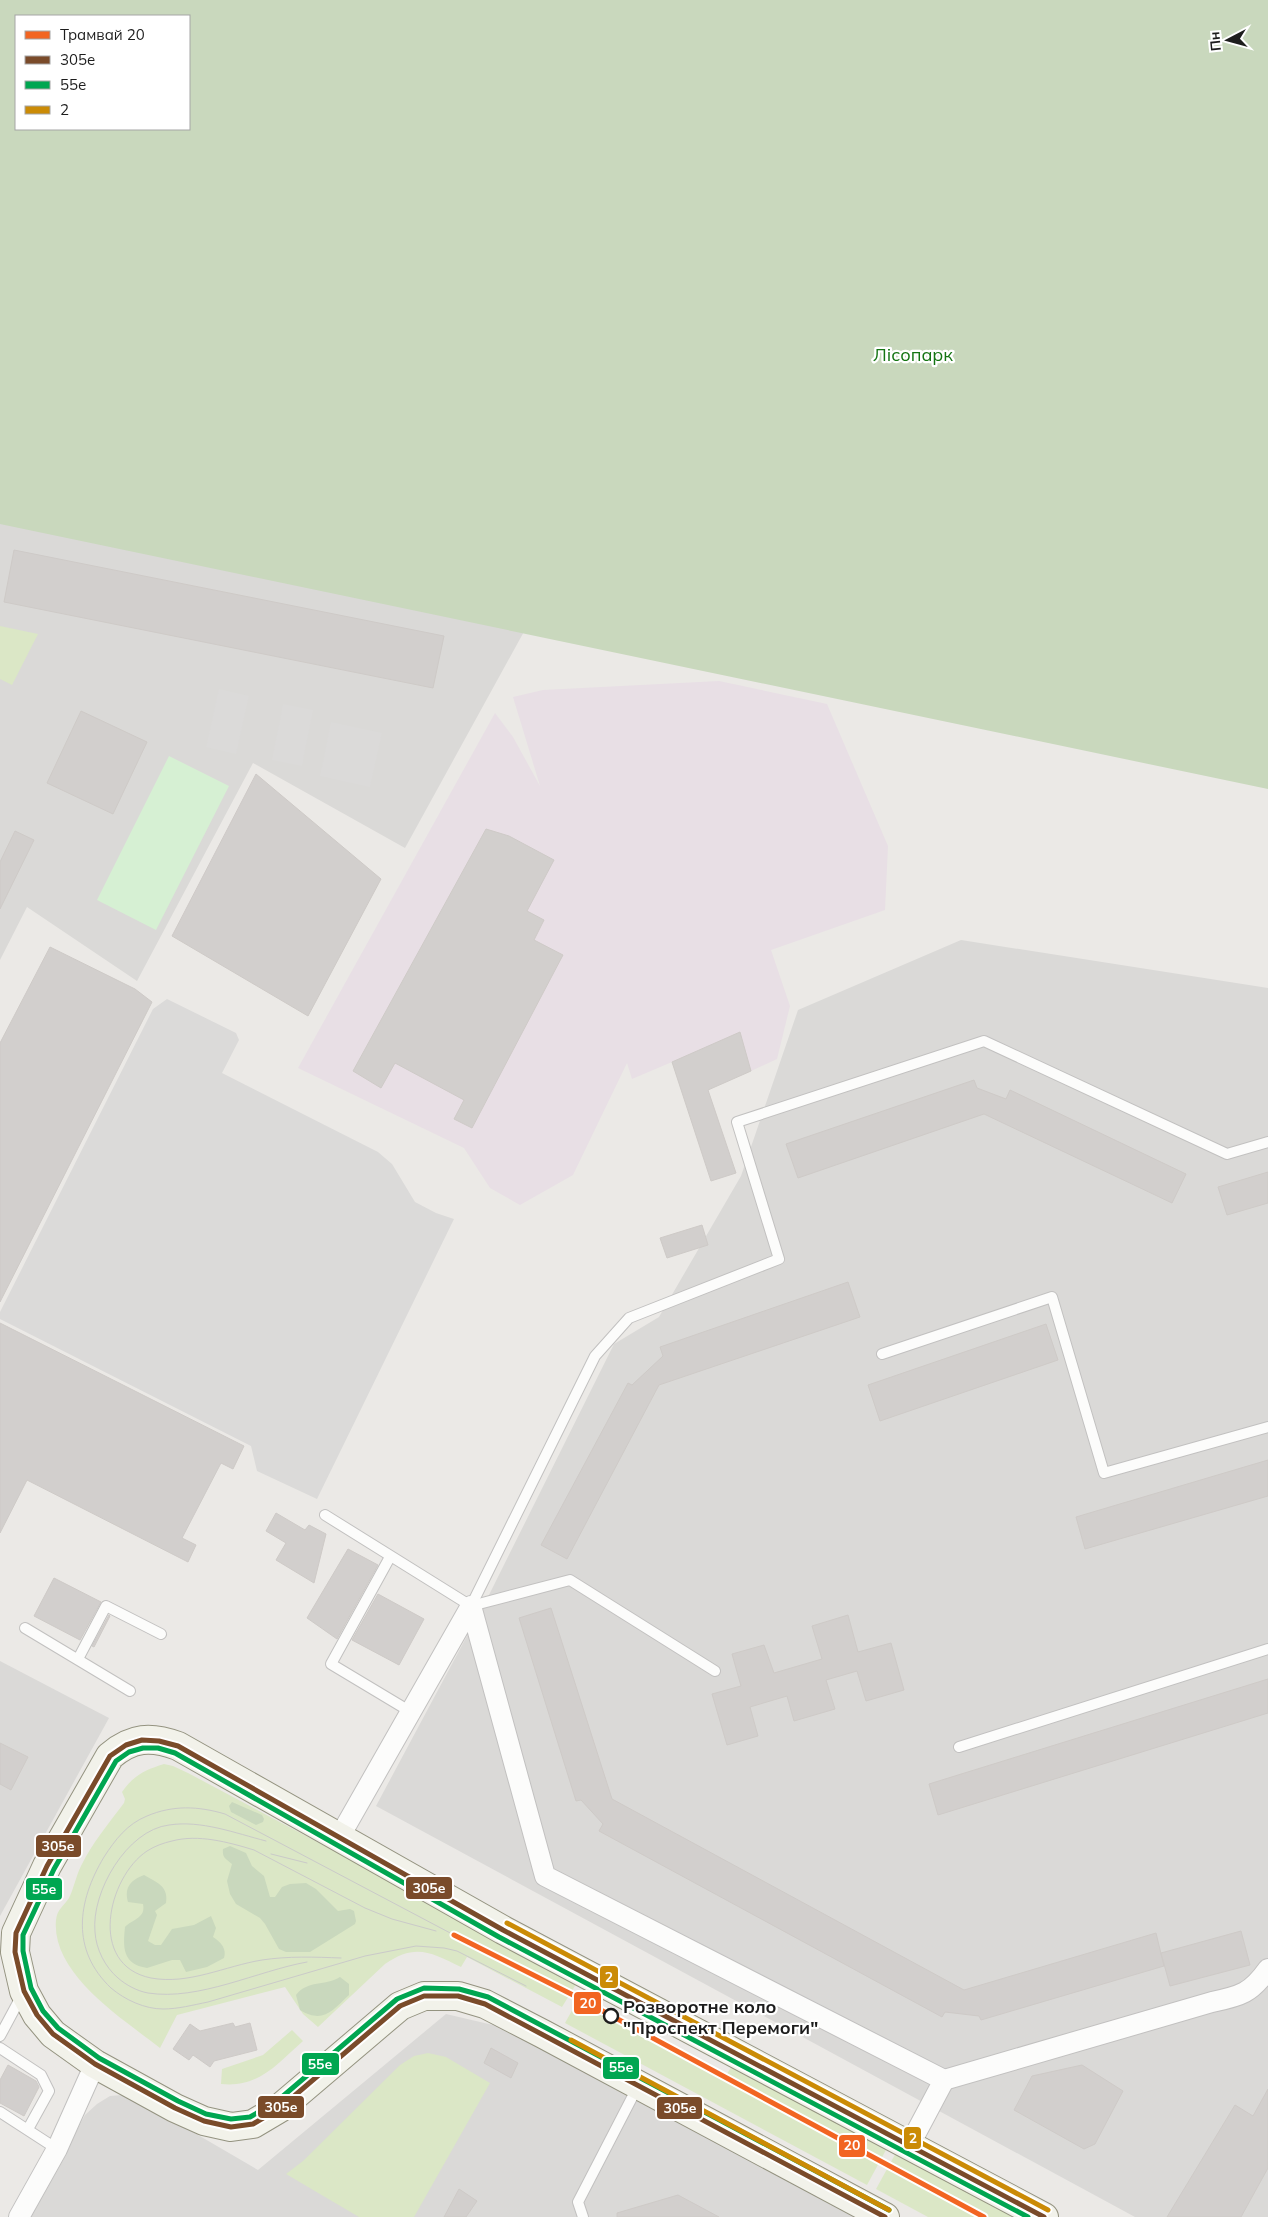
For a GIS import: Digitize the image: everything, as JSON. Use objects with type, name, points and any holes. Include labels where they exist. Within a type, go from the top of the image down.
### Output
[{"type":"main road","points":[[885,2217],[485,2004],[472,1999],[446,1994],[424,1996],[400,2006],[280,2108],[264,2119],[242,2127],[218,2125],[204,2121],[175,2108],[96,2064],[53,2034],[37,2015],[24,1991],[15,1952],[16,1933],[48,1866],[110,1756],[123,1744],[139,1740],[160,1740],[178,1746],[503,1930],[1044,2217]]},
{"type":"street","points":[[340,1836],[471,1606]]},
{"type":"street","points":[[471,1606],[545,1876],[944,2080],[1212,2002],[1240,1996],[1255,1987],[1268,1969]]},
{"type":"street","points":[[19,2217],[57,2149],[96,2064]]},
{"type":"street","points":[[909,2146],[944,2080]]},
{"type":"lane","points":[[471,1606],[595,1356],[629,1318],[779,1259],[737,1122],[984,1040],[1227,1154],[1268,1142]]},
{"type":"lane","points":[[882,1354],[1052,1297],[1104,1473],[1268,1427]]},
{"type":"lane","points":[[325,1515],[471,1606],[570,1580],[716,1671]]},
{"type":"lane","points":[[390,1556],[331,1664],[411,1712]]},
{"type":"lane","points":[[78,1659],[106,1606],[160,1634]]},
{"type":"lane","points":[[25,1628],[130,1691]]},
{"type":"lane","points":[[958,1747],[1268,1649]]},
{"type":"lane","points":[[0,2036],[24,1991]]},
{"type":"lane","points":[[0,2048],[41,2075],[49,2091],[28,2129]]},
{"type":"lane","points":[[583,2217],[578,2202],[638,2085]]},
{"type":"lane","points":[[0,2112],[57,2149]]},
{"type":"shaded area","points":[[0,523],[526,628],[405,848],[253,763],[137,981],[27,907],[0,960]]},
{"type":"shaded area","points":[[719,681],[827,704],[888,846],[885,910],[771,950],[790,1006],[777,1059],[751,1071],[740,1033],[632,1079],[627,1063],[573,1175],[520,1205],[490,1188],[464,1148],[298,1068],[495,713],[513,737],[540,786],[513,697],[543,690]]},
{"type":"shaded area","points":[[219,689],[249,696],[236,754],[206,747]]},
{"type":"shaded area","points":[[283,704],[313,710],[302,766],[272,760]]},
{"type":"shaded area","points":[[331,722],[382,733],[370,787],[320,776]]},
{"type":"shaded area","points":[[961,940],[1268,988],[1268,2217],[1135,2217],[376,1806],[490,1593],[614,1344],[659,1317],[741,1176],[798,1010]]},
{"type":"shaded area","points":[[167,999],[236,1033],[239,1040],[222,1073],[378,1152],[392,1164],[415,1202],[436,1213],[454,1219],[317,1499],[257,1471],[251,1446],[0,1319],[0,1312],[153,1009]]},
{"type":"shaded area","points":[[0,1661],[109,1718],[0,1916]]},
{"type":"shaded area","points":[[446,2014],[544,2037],[870,2217],[30,2217],[85,2115],[110,2096],[122,2095],[138,2100],[258,2170]]},
{"type":"green space","name":"Лісопарк","points":[[0,0],[1268,0],[1268,789],[0,524]]},
{"type":"green space","points":[[0,626],[38,634],[12,685],[0,679]]},
{"type":"green space","points":[[169,756],[229,786],[156,930],[97,900]]},
{"type":"green space","points":[[164,1764],[188,1773],[578,1981],[562,2007],[467,1957],[461,1967],[432,1954],[414,1952],[396,1957],[385,1964],[318,2027],[303,2014],[285,1987],[177,2015],[160,2048],[110,2009],[77,1977],[65,1959],[58,1940],[56,1920],[59,1910],[69,1898],[79,1870],[90,1849],[124,1803],[125,1799],[122,1792],[140,1774]]},
{"type":"green space","points":[[232,1802],[262,1815],[263,1822],[256,1825],[231,1812],[229,1806]]},
{"type":"green space","points":[[230,1846],[246,1853],[252,1866],[264,1876],[270,1897],[275,1897],[282,1887],[290,1884],[306,1883],[316,1889],[338,1911],[350,1909],[354,1911],[355,1924],[310,1952],[286,1952],[279,1949],[260,1918],[236,1904],[230,1894],[227,1881],[232,1864],[225,1858],[223,1849]]},
{"type":"green space","points":[[144,1875],[161,1885],[166,1892],[166,1903],[155,1911],[157,1915],[148,1941],[155,1945],[161,1945],[172,1929],[194,1925],[211,1916],[216,1928],[213,1937],[223,1946],[224,1958],[207,1967],[186,1972],[180,1960],[172,1960],[147,1968],[133,1963],[129,1959],[124,1948],[125,1927],[141,1915],[143,1904],[128,1902],[127,1892],[135,1879]]},
{"type":"green space","points":[[340,1977],[349,1984],[349,1995],[332,2010],[327,2014],[315,2016],[300,2010],[296,1995],[300,1990]]},
{"type":"green space","points":[[580,1996],[727,2074],[733,2064],[887,2148],[867,2185],[565,2023]]},
{"type":"green space","points":[[292,2030],[303,2041],[276,2066],[257,2078],[246,2082],[221,2084],[222,2069],[263,2055]]},
{"type":"green space","points":[[428,2053],[446,2057],[490,2083],[414,2217],[359,2217],[286,2174],[303,2161],[400,2065],[414,2056]]},
{"type":"green space","points":[[897,2151],[1021,2217],[928,2217],[876,2189]]},
{"type":"building","points":[[14,550],[444,636],[433,688],[4,602]]},
{"type":"building","points":[[81,711],[147,742],[113,814],[47,783]]},
{"type":"building","points":[[256,774],[381,879],[308,1016],[172,936]]},
{"type":"building","points":[[486,829],[509,836],[554,860],[527,911],[544,920],[534,940],[563,955],[472,1128],[454,1119],[464,1100],[395,1063],[381,1088],[353,1071]]},
{"type":"building","points":[[15,831],[34,840],[0,909],[0,862]]},
{"type":"building","points":[[50,947],[135,989],[152,1002],[0,1302],[0,1043]]},
{"type":"building","points":[[740,1032],[751,1071],[708,1090],[736,1173],[711,1181],[672,1062]]},
{"type":"building","points":[[974,1080],[977,1088],[1006,1099],[1010,1090],[1186,1174],[1172,1203],[984,1114],[798,1178],[786,1144]]},
{"type":"building","points":[[1268,1172],[1268,1203],[1227,1215],[1218,1187]]},
{"type":"building","points":[[702,1225],[708,1245],[667,1258],[660,1238]]},
{"type":"building","points":[[848,1282],[860,1317],[659,1385],[567,1559],[541,1545],[628,1383],[632,1385],[663,1356],[660,1347]]},
{"type":"building","points":[[0,1323],[244,1446],[233,1469],[221,1463],[182,1538],[196,1545],[188,1562],[27,1480],[0,1533]]},
{"type":"building","points":[[1046,1324],[1058,1360],[880,1421],[868,1385]]},
{"type":"building","points":[[1268,1460],[1268,1496],[1085,1549],[1076,1517]]},
{"type":"building","points":[[276,1513],[305,1530],[309,1525],[326,1534],[314,1583],[276,1560],[286,1543],[266,1531]]},
{"type":"building","points":[[348,1549],[378,1565],[337,1639],[307,1618]]},
{"type":"building","points":[[54,1578],[101,1602],[80,1640],[34,1616]]},
{"type":"building","points":[[378,1594],[424,1619],[399,1665],[352,1640]]},
{"type":"building","points":[[551,1608],[612,1799],[964,1990],[1156,1933],[1164,1966],[981,2020],[979,2016],[945,2012],[942,2017],[599,1831],[603,1824],[581,1800],[576,1801],[519,1618]]},
{"type":"building","points":[[109,1615],[94,1647],[92,1646]]},
{"type":"building","points":[[848,1615],[858,1652],[891,1643],[904,1690],[866,1701],[857,1671],[826,1680],[835,1709],[794,1721],[787,1696],[750,1707],[758,1736],[727,1745],[712,1694],[741,1686],[732,1654],[764,1645],[774,1673],[822,1659],[812,1626]]},
{"type":"building","points":[[1268,1679],[1268,1713],[938,1815],[929,1784]]},
{"type":"building","points":[[0,1743],[28,1757],[11,1790],[0,1784]]},
{"type":"building","points":[[1241,1931],[1250,1965],[1170,1986],[1161,1953]]},
{"type":"building","points":[[233,2023],[235,2027],[250,2023],[257,2050],[214,2061],[210,2067],[193,2055],[189,2060],[173,2049],[190,2024],[200,2031]]},
{"type":"building","points":[[491,2048],[518,2063],[511,2078],[484,2063]]},
{"type":"building","points":[[8,2065],[36,2081],[39,2087],[24,2116],[0,2103],[0,2080]]},
{"type":"building","points":[[1082,2065],[1123,2091],[1095,2144],[1084,2149],[1014,2110],[1032,2076]]},
{"type":"building","points":[[1268,2089],[1268,2168],[1241,2217],[1167,2217],[1235,2105],[1253,2116]]},
{"type":"building","points":[[459,2189],[477,2201],[466,2217],[444,2217]]},
{"type":"building","points":[[678,2195],[719,2217],[617,2217],[617,2213]]},
{"type":"tram line","points":[[454,1935],[225,1814],[195,1808],[176,1808],[157,1812],[133,1823],[117,1839],[104,1857],[88,1891],[82,1925],[84,1942],[89,1958],[98,1973],[111,1988],[136,2003],[156,2009],[186,2007],[208,2002],[365,1956],[416,1946],[457,1951],[526,1986]]},
{"type":"tram line","points":[[266,1841],[218,1828],[193,1824],[169,1825],[154,1829],[139,1838],[115,1865],[99,1899],[95,1916],[95,1932],[99,1951],[109,1969],[118,1978],[128,1985],[148,1993],[187,1993],[208,1989],[307,1962]]},
{"type":"tram line","points":[[341,1958],[302,1957],[262,1960],[193,1977],[179,1979],[151,1978],[131,1970],[118,1956],[111,1939],[110,1919],[114,1899],[122,1880],[133,1863],[147,1851],[172,1841],[192,1838],[203,1839],[254,1850],[365,1908],[392,1919],[436,1931]]},
{"type":"tram line","points":[[271,1854],[307,1863]]},
{"type":"tram line","name":"20","points":[[454,1935],[575,1996],[984,2217]]},
{"type":"transit line","name":"305e","points":[[885,2217],[485,2004],[458,1996],[424,1996],[400,2006],[280,2108],[253,2124],[231,2127],[204,2121],[175,2108],[95,2064],[53,2034],[37,2015],[24,1991],[15,1952],[16,1933],[47,1866],[110,1756],[126,1745],[142,1740],[159,1741],[178,1746],[503,1930],[1044,2217]]},
{"type":"transit line","name":"55е","points":[[889,2210],[488,1997],[459,1989],[424,1988],[397,1999],[276,2102],[250,2117],[231,2119],[206,2114],[99,2058],[58,2028],[43,2011],[31,1988],[23,1951],[23,1935],[54,1869],[116,1761],[129,1752],[143,1748],[158,1748],[175,1753],[499,1937],[1028,2217]]},
{"type":"transit line","name":"2","points":[[507,1923],[1048,2210]]},
{"type":"transit line","name":"2","points":[[571,2040],[889,2210]]},
{"type":"place","name":"Розворотне коло \"Проспект Перемоги\"","points":[[611,2016]]}]
